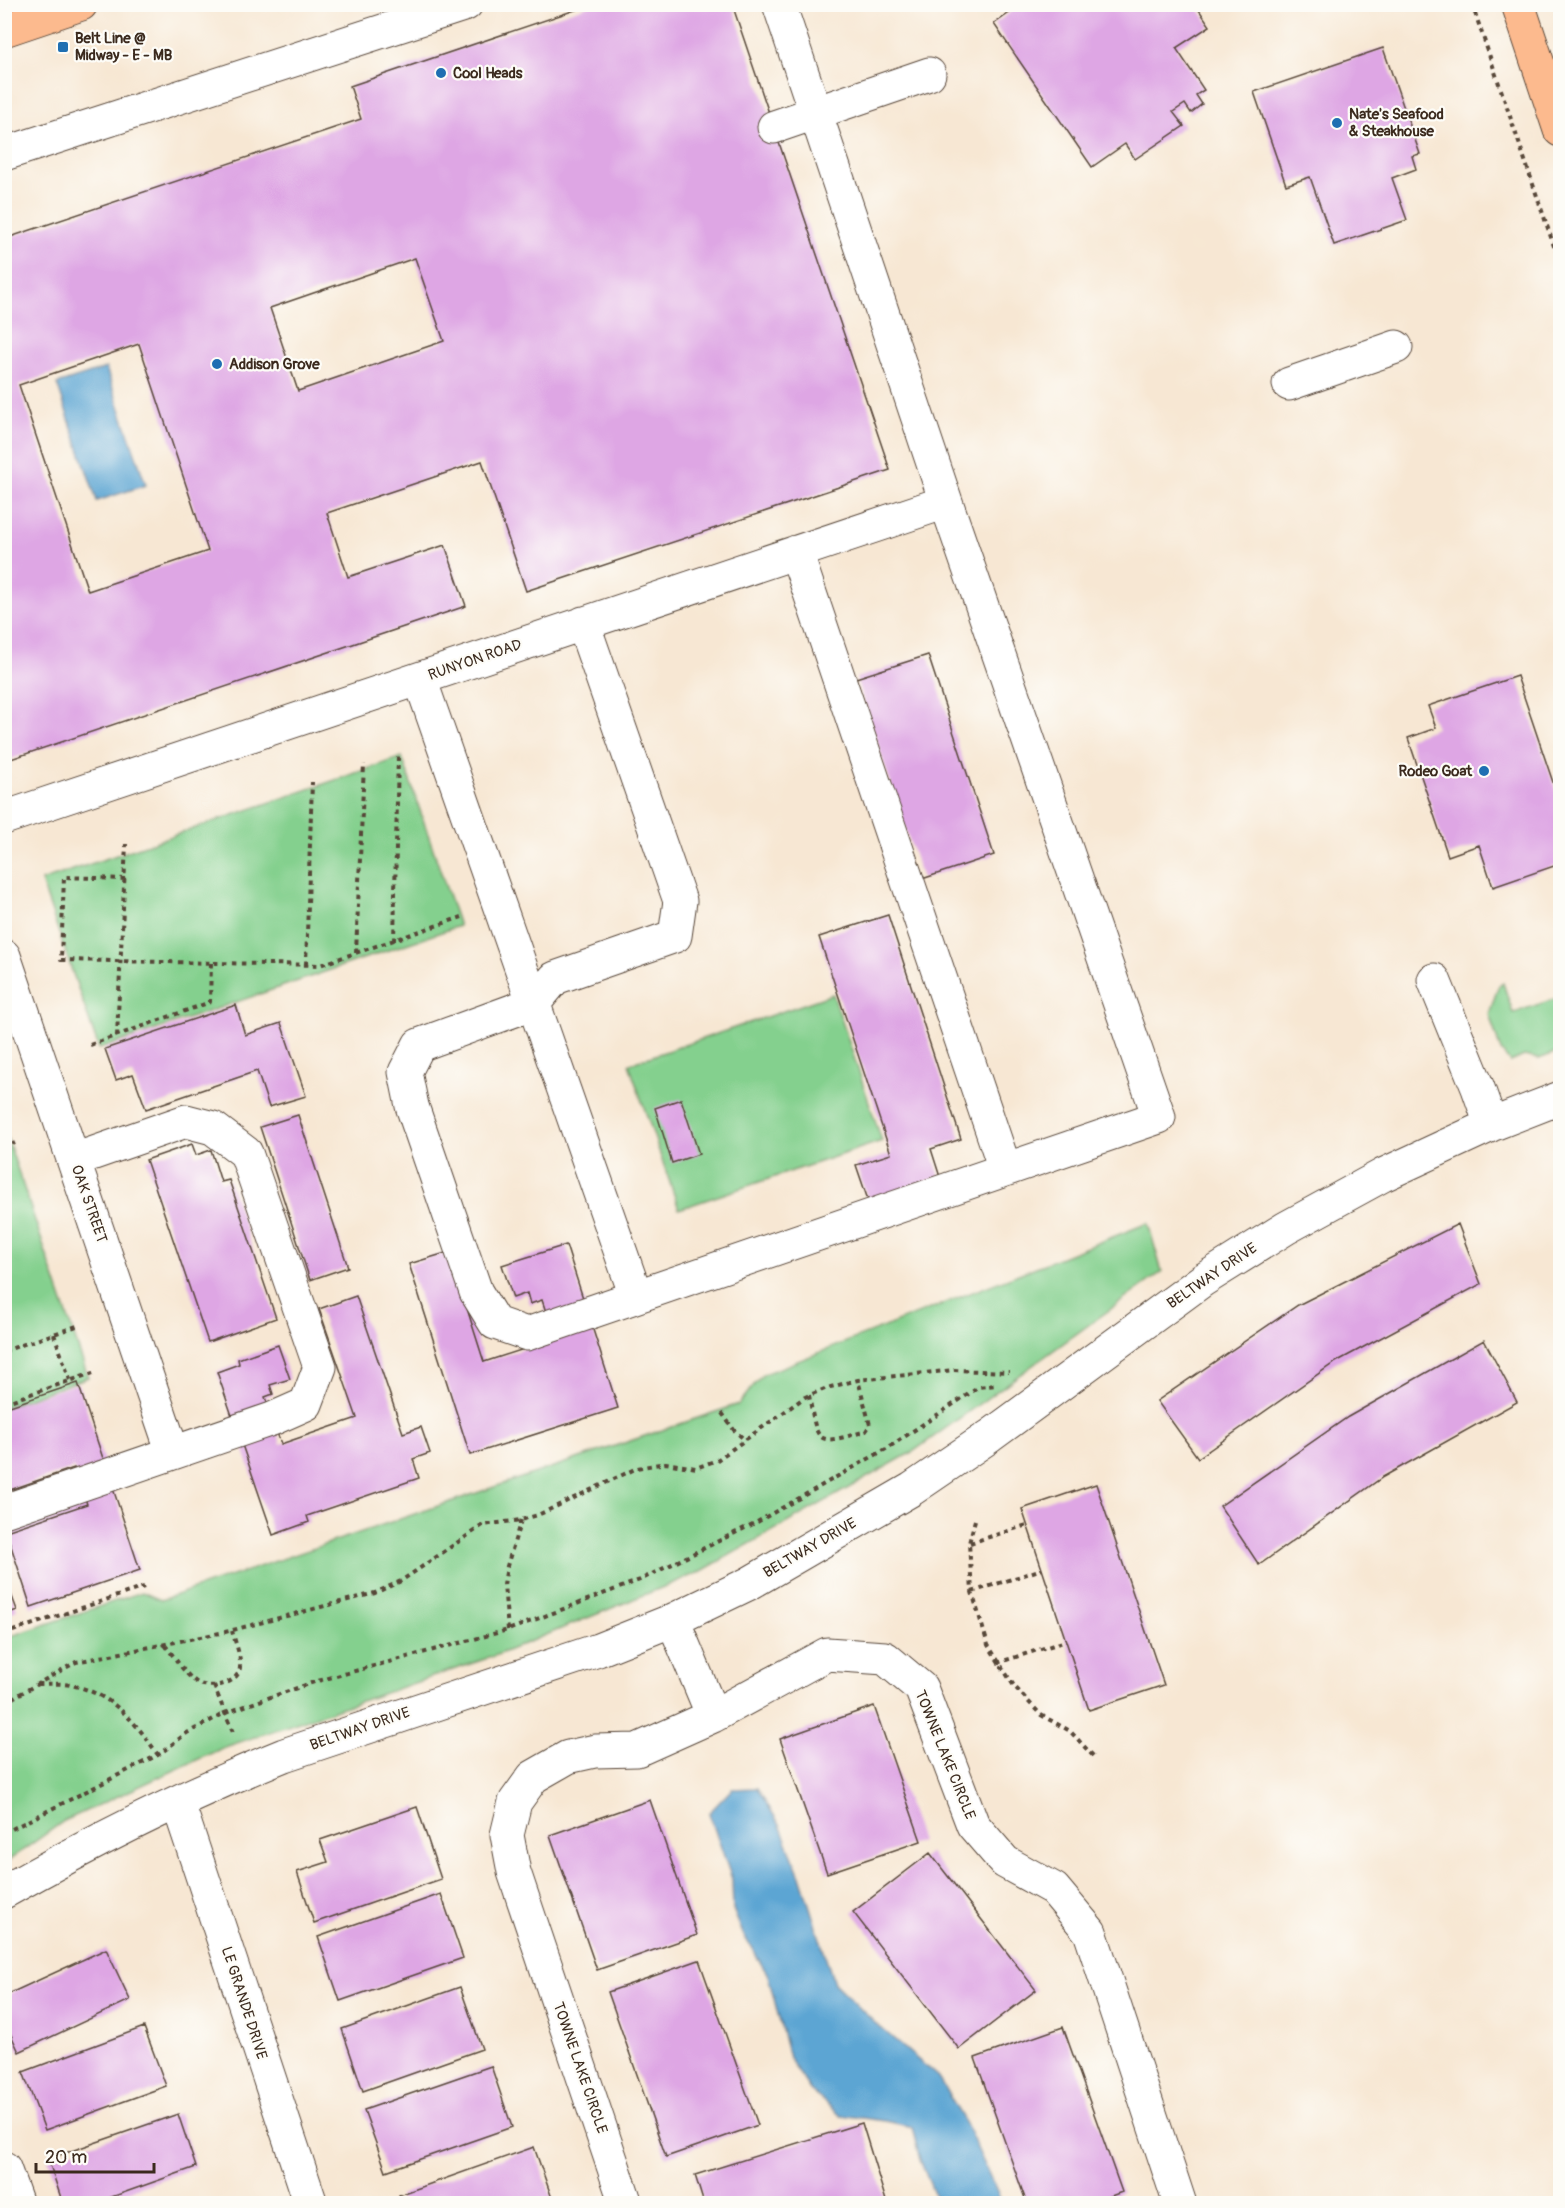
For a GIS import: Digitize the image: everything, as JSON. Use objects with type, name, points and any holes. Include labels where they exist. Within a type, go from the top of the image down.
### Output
[{"type":"main road","points":[[4,30],[81,4]]},
{"type":"main road","points":[[1518,4],[1560,130]]},
{"type":"street","points":[[4,154],[466,4]]},
{"type":"street","points":[[583,623],[680,901],[675,936],[555,978],[534,1003],[419,1045],[405,1072],[412,1106],[476,1292],[495,1323],[527,1334],[1159,1117],[946,502],[779,4]]},
{"type":"street","points":[[774,127],[929,74]]},
{"type":"street","points":[[1289,384],[1396,347]]},
{"type":"street","name":"RUNYON ROAD","points":[[4,818],[946,502]]},
{"type":"street","points":[[796,552],[1005,1169]]},
{"type":"street","points":[[420,679],[636,1296]]},
{"type":"street","name":"OAK STREET","points":[[4,956],[173,1453]]},
{"type":"street","points":[[1434,980],[1491,1125]]},
{"type":"street","name":"BELTWAY DRIVE","points":[[4,1892],[79,1850],[284,1755],[598,1650],[673,1620],[750,1582],[912,1489],[990,1436],[1203,1280],[1286,1228],[1383,1175],[1491,1125],[1560,1098]]},
{"type":"street","points":[[4,1511],[272,1419],[306,1404],[320,1367],[246,1153],[213,1128],[186,1122],[74,1160]]},
{"type":"street","points":[[673,1620],[713,1716]]},
{"type":"street","name":"TOWNE LAKE CIRCLE","points":[[626,2204],[514,1872],[507,1835],[515,1802],[533,1777],[568,1757],[596,1751],[637,1750],[713,1716],[827,1654],[885,1658],[921,1688],[973,1825],[1005,1862],[1054,1890],[1090,1932],[1180,2204]]},
{"type":"street","name":"LE GRANDE DRIVE","points":[[178,1803],[310,2204]]},
{"type":"street","points":[[4,2168],[17,2204]]},
{"type":"path","points":[[1472,4],[1560,264]]},
{"type":"path","points":[[394,941],[398,753]]},
{"type":"path","points":[[356,953],[364,764]]},
{"type":"path","points":[[306,965],[312,782]]},
{"type":"path","points":[[117,1036],[126,844]]},
{"type":"path","points":[[125,879],[64,877],[61,960],[320,965],[462,917]]},
{"type":"path","points":[[90,1045],[210,1002],[211,963]]},
{"type":"path","points":[[4,1148],[15,1143]]},
{"type":"path","points":[[4,1351],[77,1326]]},
{"type":"path","points":[[54,1334],[70,1380]]},
{"type":"path","points":[[4,1703],[76,1662],[232,1631],[375,1593],[401,1581],[483,1525],[521,1520],[538,1515],[637,1468],[666,1462],[696,1468],[717,1460],[809,1395],[858,1380],[954,1370],[1009,1372]]},
{"type":"path","points":[[4,1403],[93,1372]]},
{"type":"path","points":[[809,1395],[815,1429],[819,1437],[825,1440],[840,1439],[866,1431],[870,1425],[858,1380]]},
{"type":"path","points":[[4,1833],[158,1755],[187,1733],[225,1713],[314,1682],[508,1630],[640,1580],[757,1522],[886,1449],[979,1387]]},
{"type":"path","points":[[722,1413],[734,1430],[745,1440]]},
{"type":"path","points":[[508,1630],[505,1610],[506,1575],[512,1545],[521,1520]]},
{"type":"path","points":[[975,1520],[969,1543],[972,1592],[988,1646],[1014,1686],[1041,1715],[1070,1731],[1094,1756]]},
{"type":"path","points":[[969,1543],[1027,1524]]},
{"type":"path","points":[[972,1592],[1042,1569]]},
{"type":"path","points":[[4,1634],[144,1587]]},
{"type":"path","points":[[165,1645],[196,1682],[214,1686],[234,1679],[240,1669],[232,1631]]},
{"type":"path","points":[[997,1663],[1066,1641]]},
{"type":"path","points":[[37,1684],[70,1685],[103,1696],[132,1719],[158,1755]]},
{"type":"path","points":[[214,1686],[236,1740]]},
{"type":"green space","points":[[402,757],[459,926],[99,1049],[41,881]]},
{"type":"green space","points":[[1503,983],[1513,1013],[1560,997],[1560,1051],[1539,1059],[1524,1056],[1510,1062],[1501,1051],[1489,1014],[1498,987]]},
{"type":"green space","points":[[833,994],[882,1141],[679,1209],[629,1064]]},
{"type":"green space","points":[[4,1129],[88,1377],[5,1407],[4,1407]]},
{"type":"green space","points":[[1148,1223],[1162,1272],[914,1451],[700,1572],[497,1655],[225,1747],[64,1821],[5,1863],[5,1638],[142,1592],[161,1600],[739,1404],[762,1375]]},
{"type":"water","points":[[106,368],[146,485],[97,501],[57,384]]},
{"type":"water","points":[[757,1788],[780,1825],[800,1876],[834,1983],[874,2022],[938,2077],[966,2124],[1002,2203],[938,2203],[920,2160],[912,2127],[840,2115],[810,2090],[789,2058],[768,1975],[743,1934],[733,1909],[732,1879],[709,1813],[732,1789]]},
{"type":"building","name":"Addison Grove","points":[[593,4],[732,4],[890,470],[526,591],[482,461],[327,513],[348,577],[445,545],[466,606],[5,761],[4,239],[361,119],[350,86]],"holes":[[[415,258],[444,341],[298,391],[270,308]],[[139,344],[208,551],[88,591],[19,385]]]},
{"type":"building","points":[[1022,4],[1195,4],[1210,26],[1176,48],[1204,90],[1196,95],[1202,104],[1191,113],[1185,104],[1173,112],[1184,126],[1135,159],[1125,144],[1092,167],[994,24]]},
{"type":"building","name":"Nate's Seafood & Steakhouse","points":[[1383,48],[1420,154],[1412,156],[1416,169],[1392,178],[1407,220],[1334,245],[1310,177],[1286,185],[1254,92]]},
{"type":"building","points":[[928,655],[994,855],[922,879],[856,678]]},
{"type":"building","name":"Rodeo Goat","points":[[1517,676],[1560,803],[1560,864],[1493,887],[1479,845],[1448,856],[1408,738],[1436,728],[1428,706]]},
{"type":"building","points":[[888,915],[961,1139],[931,1149],[940,1177],[868,1200],[856,1165],[891,1154],[819,937]]},
{"type":"building","points":[[236,1005],[245,1035],[281,1023],[306,1096],[269,1107],[257,1071],[146,1109],[133,1074],[116,1080],[105,1049]]},
{"type":"building","points":[[681,1099],[699,1154],[672,1163],[655,1108]]},
{"type":"building","points":[[298,1115],[348,1267],[310,1280],[260,1127]]},
{"type":"building","points":[[192,1144],[196,1155],[211,1150],[221,1182],[229,1180],[276,1318],[208,1342],[146,1160]]},
{"type":"building","points":[[1458,1224],[1481,1284],[1334,1363],[1198,1458],[1157,1401],[1298,1305]]},
{"type":"building","points":[[566,1245],[618,1408],[470,1455],[409,1264],[449,1252],[484,1362],[555,1339],[542,1300],[530,1304],[527,1293],[513,1298],[502,1265]]},
{"type":"building","points":[[356,1296],[403,1433],[421,1427],[430,1453],[413,1459],[419,1478],[307,1516],[309,1522],[273,1535],[217,1372],[239,1364],[238,1359],[278,1345],[290,1379],[270,1385],[273,1394],[265,1397],[281,1444],[357,1418],[319,1309]]},
{"type":"building","points":[[1484,1340],[1517,1402],[1383,1477],[1259,1565],[1220,1506],[1348,1417]]},
{"type":"building","points":[[78,1383],[140,1570],[31,1607],[6,1531],[87,1504],[74,1468],[4,1492],[4,1408]]},
{"type":"building","points":[[1096,1484],[1164,1685],[1089,1710],[1022,1509]]},
{"type":"building","points":[[4,1575],[17,1610],[4,1615]]},
{"type":"building","points":[[874,1706],[921,1841],[827,1873],[780,1739]]},
{"type":"building","points":[[650,1800],[697,1935],[597,1970],[550,1835]]},
{"type":"building","points":[[417,1807],[441,1879],[314,1923],[297,1872],[328,1862],[320,1840]]},
{"type":"building","points":[[930,1853],[1036,1990],[959,2049],[853,1912]]},
{"type":"building","points":[[441,1894],[463,1958],[340,2001],[318,1937]]},
{"type":"building","points":[[106,1949],[130,2000],[19,2052],[4,2020],[4,1996]]},
{"type":"building","points":[[699,1960],[758,2125],[666,2157],[608,1992]]},
{"type":"building","points":[[460,1987],[482,2049],[363,2091],[342,2029]]},
{"type":"building","points":[[144,2027],[166,2086],[45,2130],[23,2072]]},
{"type":"building","points":[[1063,2027],[1122,2192],[1089,2204],[1027,2204],[975,2058]]},
{"type":"building","points":[[491,2066],[512,2127],[386,2171],[364,2110]]},
{"type":"building","points":[[178,2114],[196,2167],[92,2204],[63,2204],[48,2159]]},
{"type":"building","points":[[862,2123],[887,2204],[704,2204],[695,2175]]},
{"type":"building","points":[[534,2147],[554,2204],[402,2204],[399,2195]]},
{"type":"place","name":"Belt Line @ Midway - E - MB","points":[[63,47]]},
{"type":"place","name":"Cool Heads","points":[[441,73]]},
{"type":"place","name":"Nate's Seafood & Steakhouse","points":[[1337,123]]},
{"type":"place","name":"Addison Grove","points":[[217,364]]},
{"type":"place","name":"Rodeo Goat","points":[[1484,771]]}]
